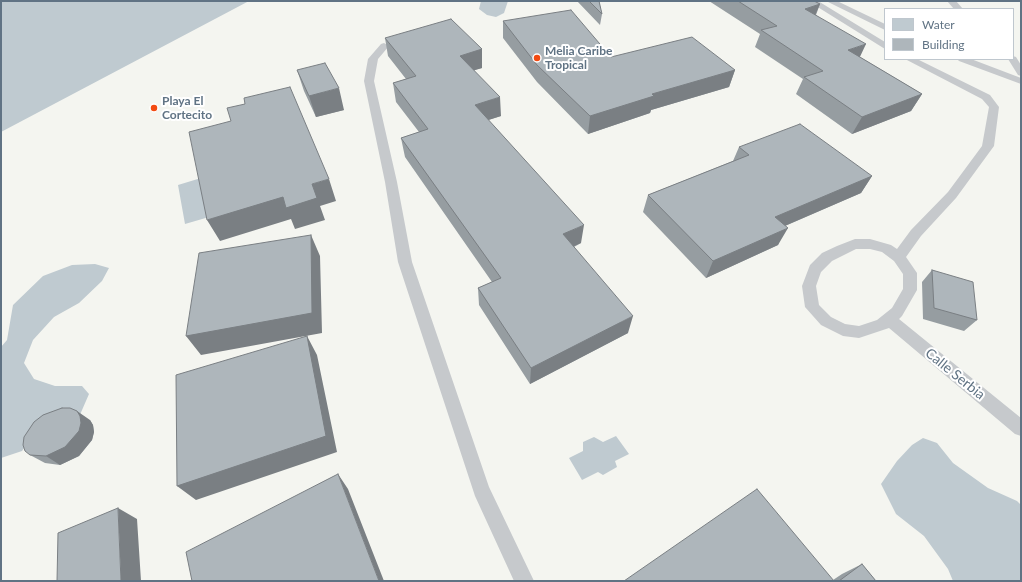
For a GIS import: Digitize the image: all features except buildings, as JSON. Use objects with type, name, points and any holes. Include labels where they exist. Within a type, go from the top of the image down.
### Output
[{"type":"lane","points":[[812,1],[884,45]]},
{"type":"lane","points":[[830,1],[884,27]]},
{"type":"lane","points":[[384,46],[373,59],[369,81],[391,182],[405,262],[481,490],[524,581]]},
{"type":"lane","points":[[898,257],[916,233],[952,195],[988,146],[994,107],[986,97],[912,60]]},
{"type":"lane","points":[[965,60],[1021,81]]},
{"type":"lane","points":[[1014,60],[1021,73]]},
{"type":"lane","points":[[855,244],[870,244],[886,248],[898,257],[910,273],[910,290],[897,312],[882,325],[859,332],[844,330],[826,321],[812,307],[809,286],[815,268],[827,257],[855,244]]},
{"type":"lane","name":"Calle Serbia","points":[[889,319],[1021,428]]},
{"type":"water","points":[[1,1],[249,1],[1,132]]},
{"type":"water","points":[[481,1],[508,1],[504,13],[496,17],[487,15],[479,9]]},
{"type":"water","points":[[201,178],[209,217],[185,224],[178,185]]},
{"type":"water","points":[[95,264],[109,268],[102,281],[79,303],[54,317],[33,340],[24,363],[34,379],[55,386],[82,386],[89,394],[79,417],[38,429],[22,451],[1,458],[1,347],[7,340],[13,305],[43,276],[72,265]]},
{"type":"water","points":[[616,436],[629,454],[615,461],[617,467],[603,475],[598,472],[582,480],[569,458],[583,451],[583,442],[594,437],[603,442]]},
{"type":"water","points":[[923,438],[937,443],[953,463],[988,488],[1017,501],[1021,505],[1021,581],[953,581],[948,569],[924,536],[896,514],[881,484],[897,461],[912,445]]},
{"type":"place","name":"Melia Caribe Tropical","points":[[537,58]]},
{"type":"place","name":"Playa El Cortecito","points":[[154,108]]}]
